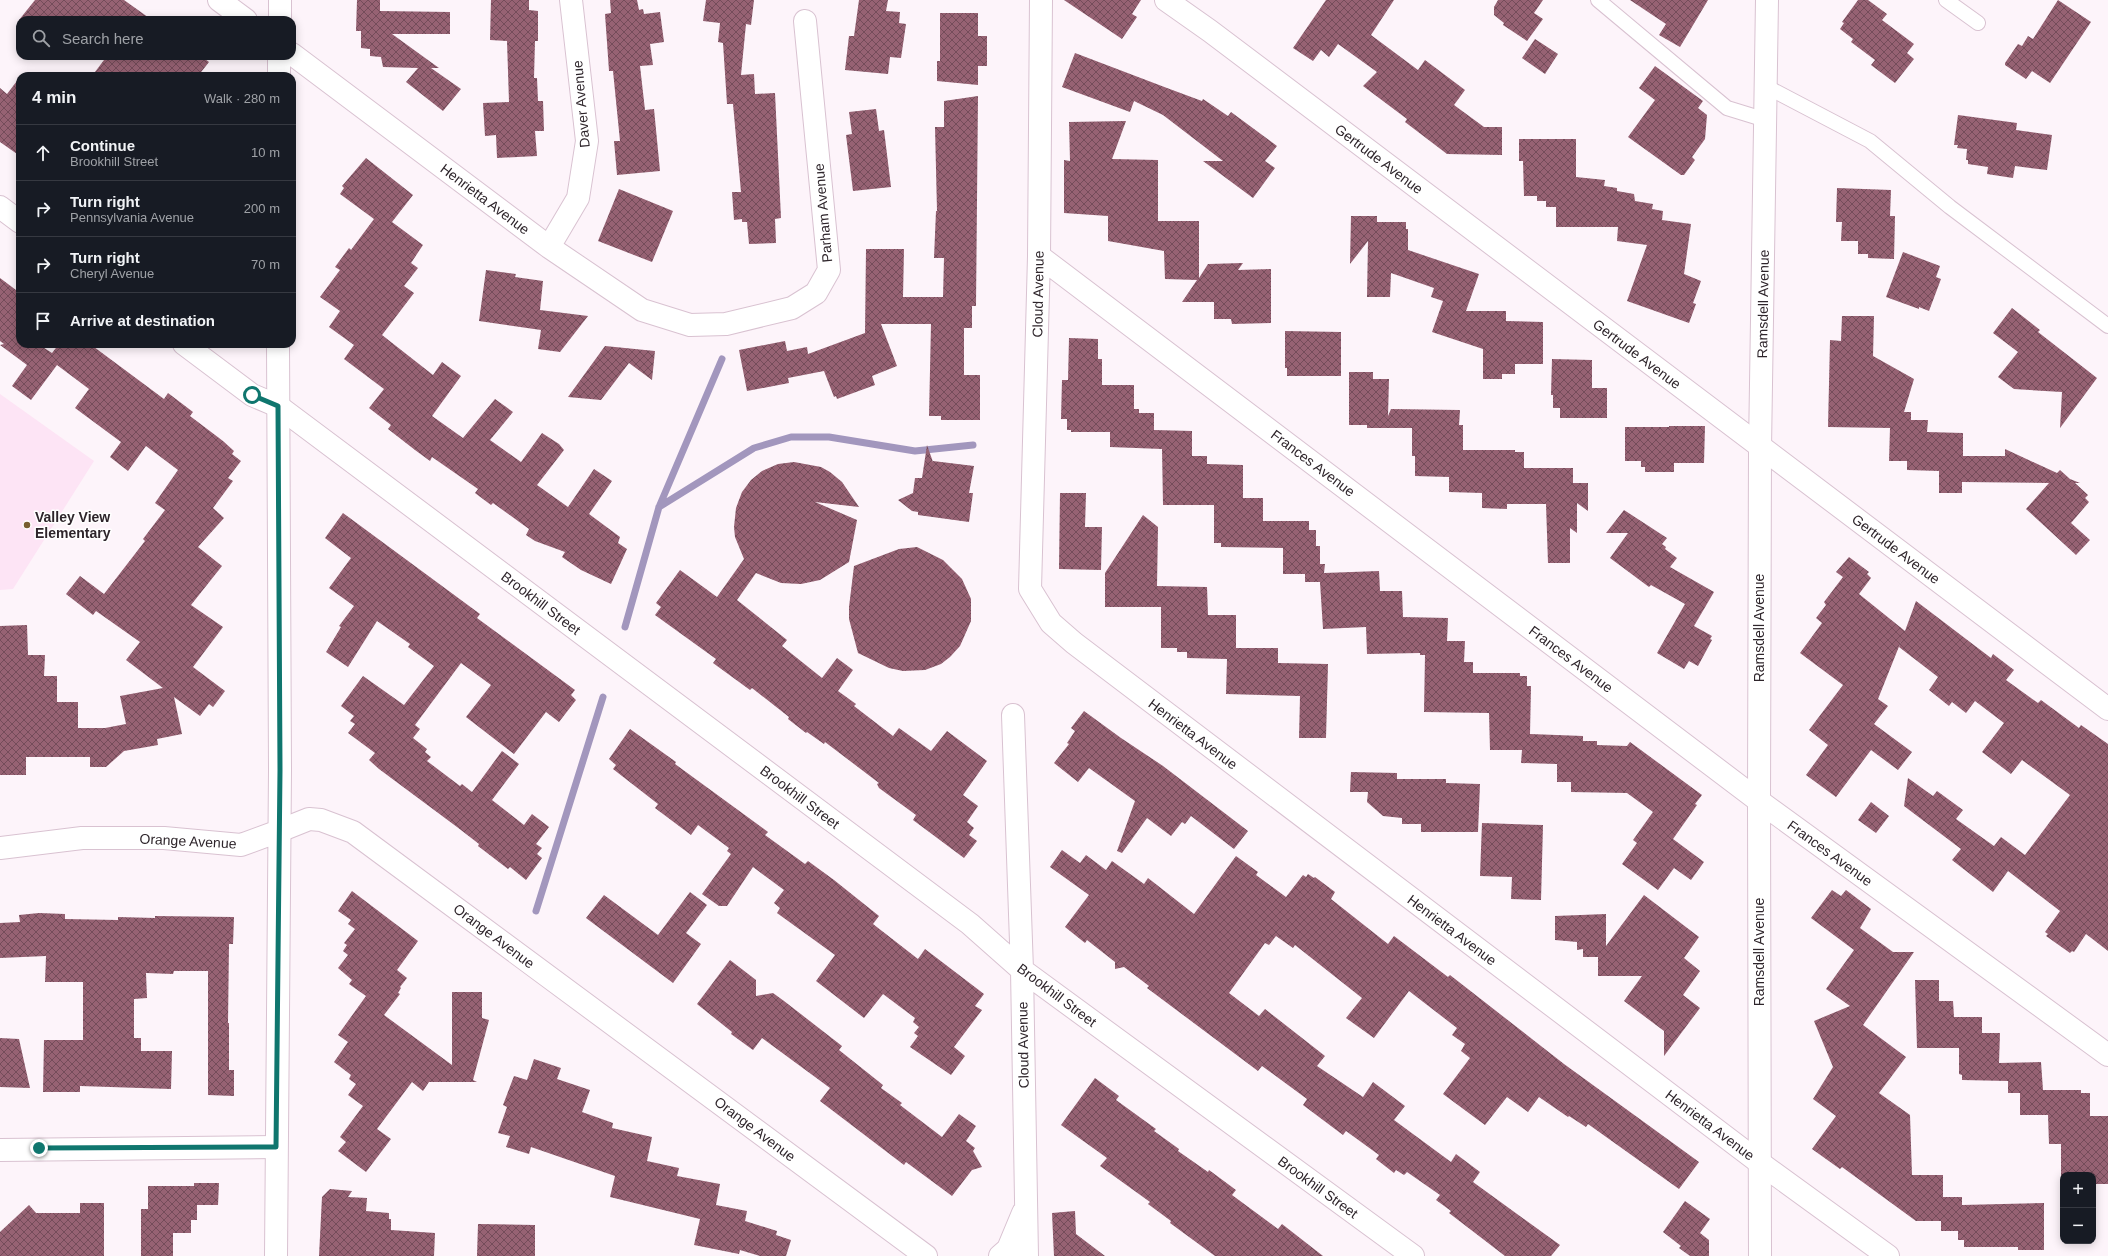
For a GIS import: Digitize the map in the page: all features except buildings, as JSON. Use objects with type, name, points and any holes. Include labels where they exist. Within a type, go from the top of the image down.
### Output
[{"type":"street","points":[[219,0],[241,16]]},
{"type":"street","points":[[280,0],[280,16]]},
{"type":"street","name":"Daver Avenue","points":[[549,247],[578,198],[587,141],[571,0]]},
{"type":"street","name":"Cloud Avenue","points":[[1030,589],[1039,256],[1041,0]]},
{"type":"street","name":"Gertrude Avenue","points":[[1166,0],[1216,36],[1760,448],[2108,709]]},
{"type":"street","name":"Ramsdell Avenue","points":[[1760,1256],[1760,448],[1767,87],[1767,0]]},
{"type":"street","name":"Parham Avenue","points":[[690,325],[726,324],[792,308],[816,293],[829,270],[805,21]]},
{"type":"street","name":"Henrietta Avenue","points":[[296,57],[549,247],[642,310],[690,325]]},
{"type":"street","points":[[279,72],[280,60]]},
{"type":"street","points":[[0,207],[16,219]]},
{"type":"street","name":"Frances Avenue","points":[[1039,256],[1759,801],[2108,1055]]},
{"type":"street","name":"Brookhill Street","points":[[189,348],[252,395],[278,406],[970,924],[1022,970],[1413,1256]]},
{"type":"street","points":[[276,1256],[279,830],[278,348]]},
{"type":"street","name":"Henrietta Avenue","points":[[1030,589],[1051,623],[1074,643],[1760,1163],[1888,1256]]},
{"type":"street","name":"Cloud Avenue","points":[[1013,715],[1022,970],[1027,1256]]},
{"type":"street","name":"Orange Avenue","points":[[0,848],[82,838],[164,838],[241,845],[309,819],[321,820],[353,832],[926,1256]]},
{"type":"street","points":[[0,1150],[276,1147]]},
{"type":"street","points":[[1000,1256],[1008,1249],[1026,1206]]},
{"type":"lane","points":[[1598,0],[1727,108],[1766,120]]},
{"type":"lane","points":[[1946,0],[1978,23]]},
{"type":"lane","points":[[1767,87],[1870,142],[1950,207],[2108,326]]},
{"type":"shaded area","name":"Valley View Elementary","points":[[0,394],[94,461],[13,589],[0,590]]},
{"type":"waterway","points":[[625,627],[659,507],[722,359]]},
{"type":"waterway","points":[[659,507],[754,448],[791,437],[829,437],[915,451],[973,445]]},
{"type":"waterway","points":[[536,911],[603,697]]},
{"type":"place","name":"Valley View Elementary","points":[[27,525]]},
{"type":"route","points":[[39,1148],[276,1147],[280,780],[278,406],[252,395]]}]
